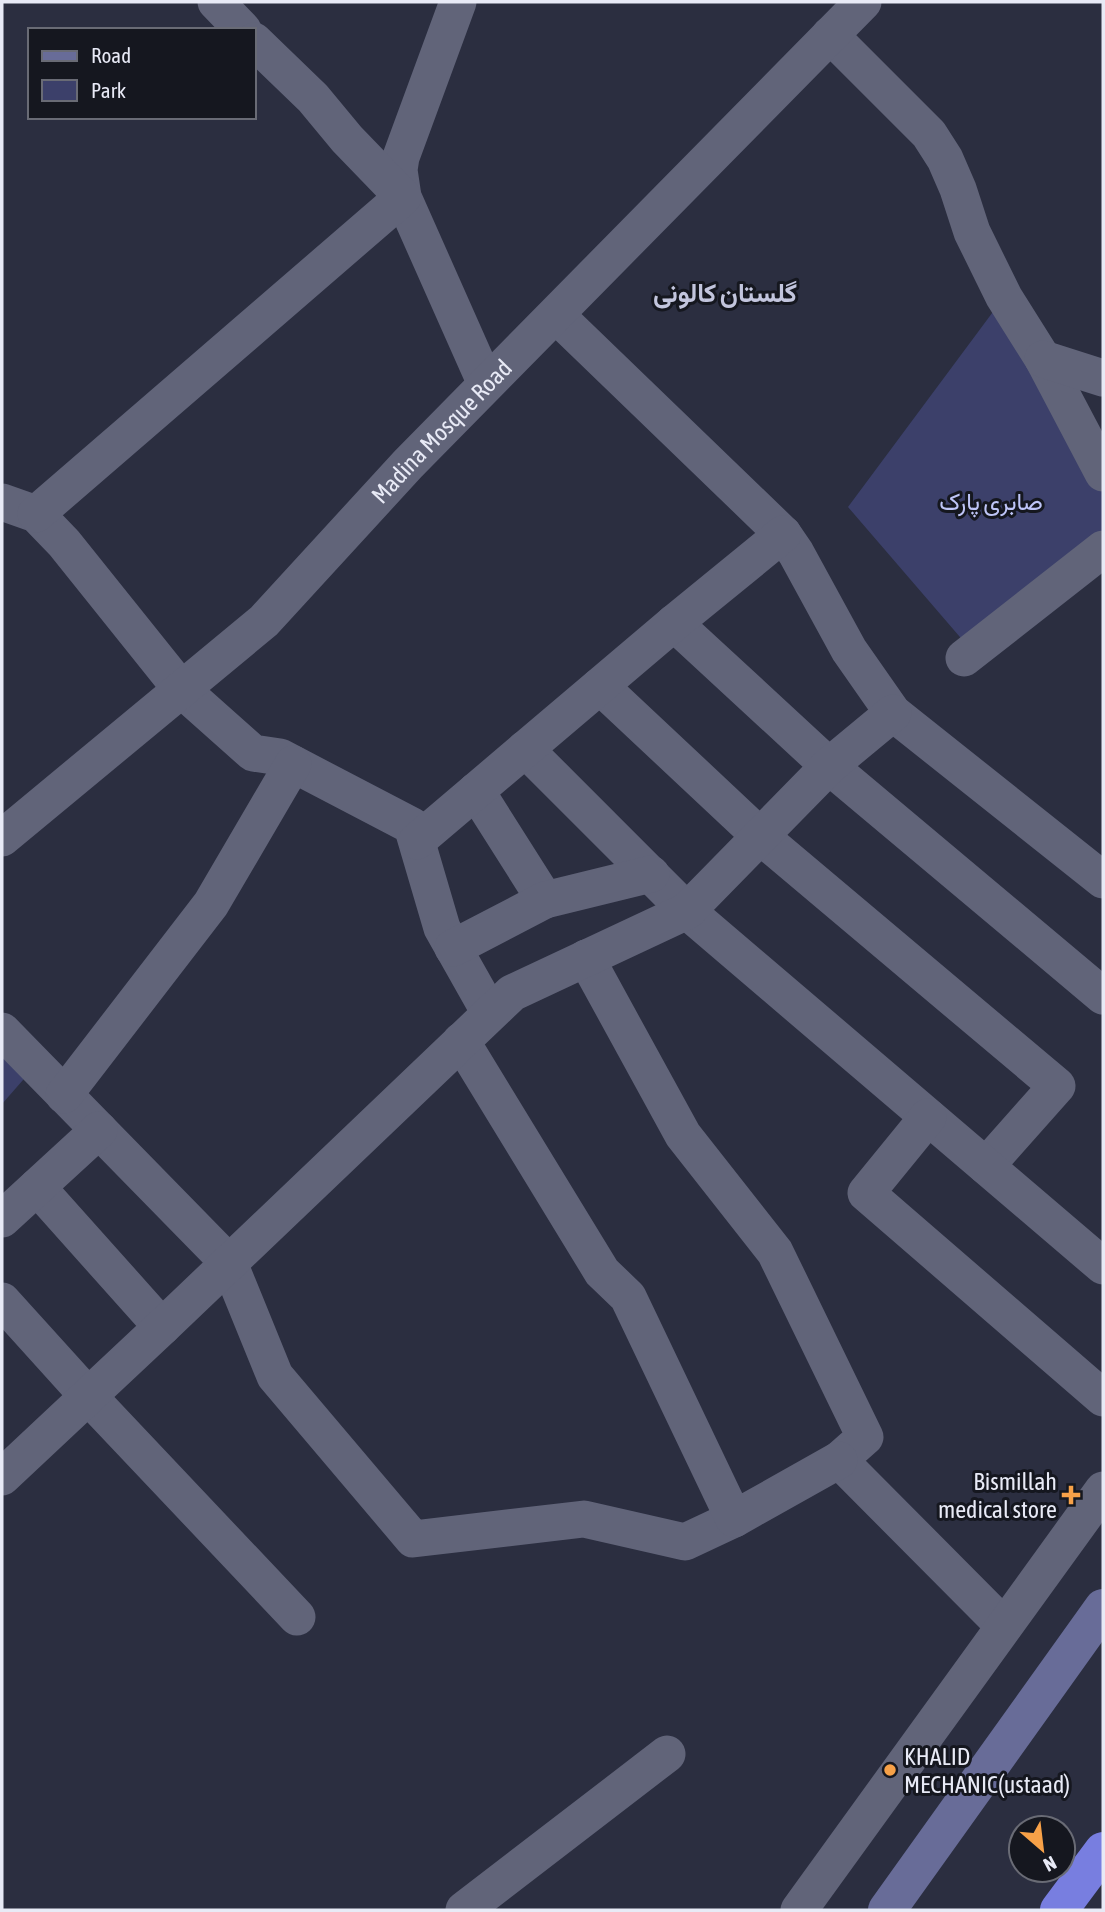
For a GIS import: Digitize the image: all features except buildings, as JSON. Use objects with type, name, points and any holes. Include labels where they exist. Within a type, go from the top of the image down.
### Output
[{"type":"highway","points":[[1059,1910],[1103,1851]]},
{"type":"main road","points":[[887,1910],[1103,1608]]},
{"type":"street","points":[[216,2],[241,28]]},
{"type":"street","points":[[458,2],[401,157],[399,170],[403,197],[486,384]]},
{"type":"street","name":"Madina Mosque Road","points":[[2,838],[264,621],[408,464],[863,2]]},
{"type":"street","points":[[830,35],[929,134],[945,159],[972,232],[1004,297],[1043,359],[1103,473]]},
{"type":"street","points":[[256,43],[313,98],[347,139],[403,197]]},
{"type":"street","points":[[36,514],[403,197]]},
{"type":"street","points":[[556,314],[783,534],[849,650],[893,713],[1103,880]]},
{"type":"street","points":[[1043,359],[1103,378]]},
{"type":"street","points":[[2,502],[36,514],[64,543],[181,689],[253,753],[280,757],[412,826],[442,928],[490,1013]]},
{"type":"street","points":[[417,841],[783,534]]},
{"type":"street","points":[[964,658],[1103,549]]},
{"type":"street","points":[[674,623],[829,766],[1103,996]]},
{"type":"street","points":[[600,686],[760,836],[1056,1086],[986,1166]]},
{"type":"street","points":[[2,1477],[512,993],[687,911],[829,766],[893,713]]},
{"type":"street","points":[[526,749],[687,911],[1103,1266]]},
{"type":"street","points":[[64,1095],[211,904],[293,764]]},
{"type":"street","points":[[476,791],[545,900]]},
{"type":"street","points":[[453,948],[545,900],[650,874]]},
{"type":"street","points":[[2,1031],[229,1263],[275,1376],[413,1539],[584,1519],[685,1542],[734,1519],[839,1460],[865,1437],[775,1252],[683,1135],[586,958]]},
{"type":"street","points":[[461,1041],[602,1272],[628,1297],[734,1519]]},
{"type":"street","points":[[928,1117],[866,1193],[1103,1398]]},
{"type":"street","points":[[2,1219],[99,1130]]},
{"type":"street","points":[[37,1187],[162,1327]]},
{"type":"street","points":[[2,1301],[88,1396],[298,1616]]},
{"type":"street","points":[[839,1460],[1004,1626]]},
{"type":"street","points":[[799,1910],[1103,1490]]},
{"type":"street","points":[[464,1910],[667,1754]]},
{"type":"green space","name":"صابری پارک","points":[[1004,297],[1103,462],[1103,557],[978,658],[848,507]]},
{"type":"green space","points":[[2,1028],[37,1064],[2,1104]]},
{"type":"place","name":"Bismillah medical store","points":[[1071,1495]]},
{"type":"place","name":"KHALID MECHANIC(ustaad)","points":[[890,1770]]},
{"type":"district","name":"گلستان کالونی","points":[[725,293]]}]
